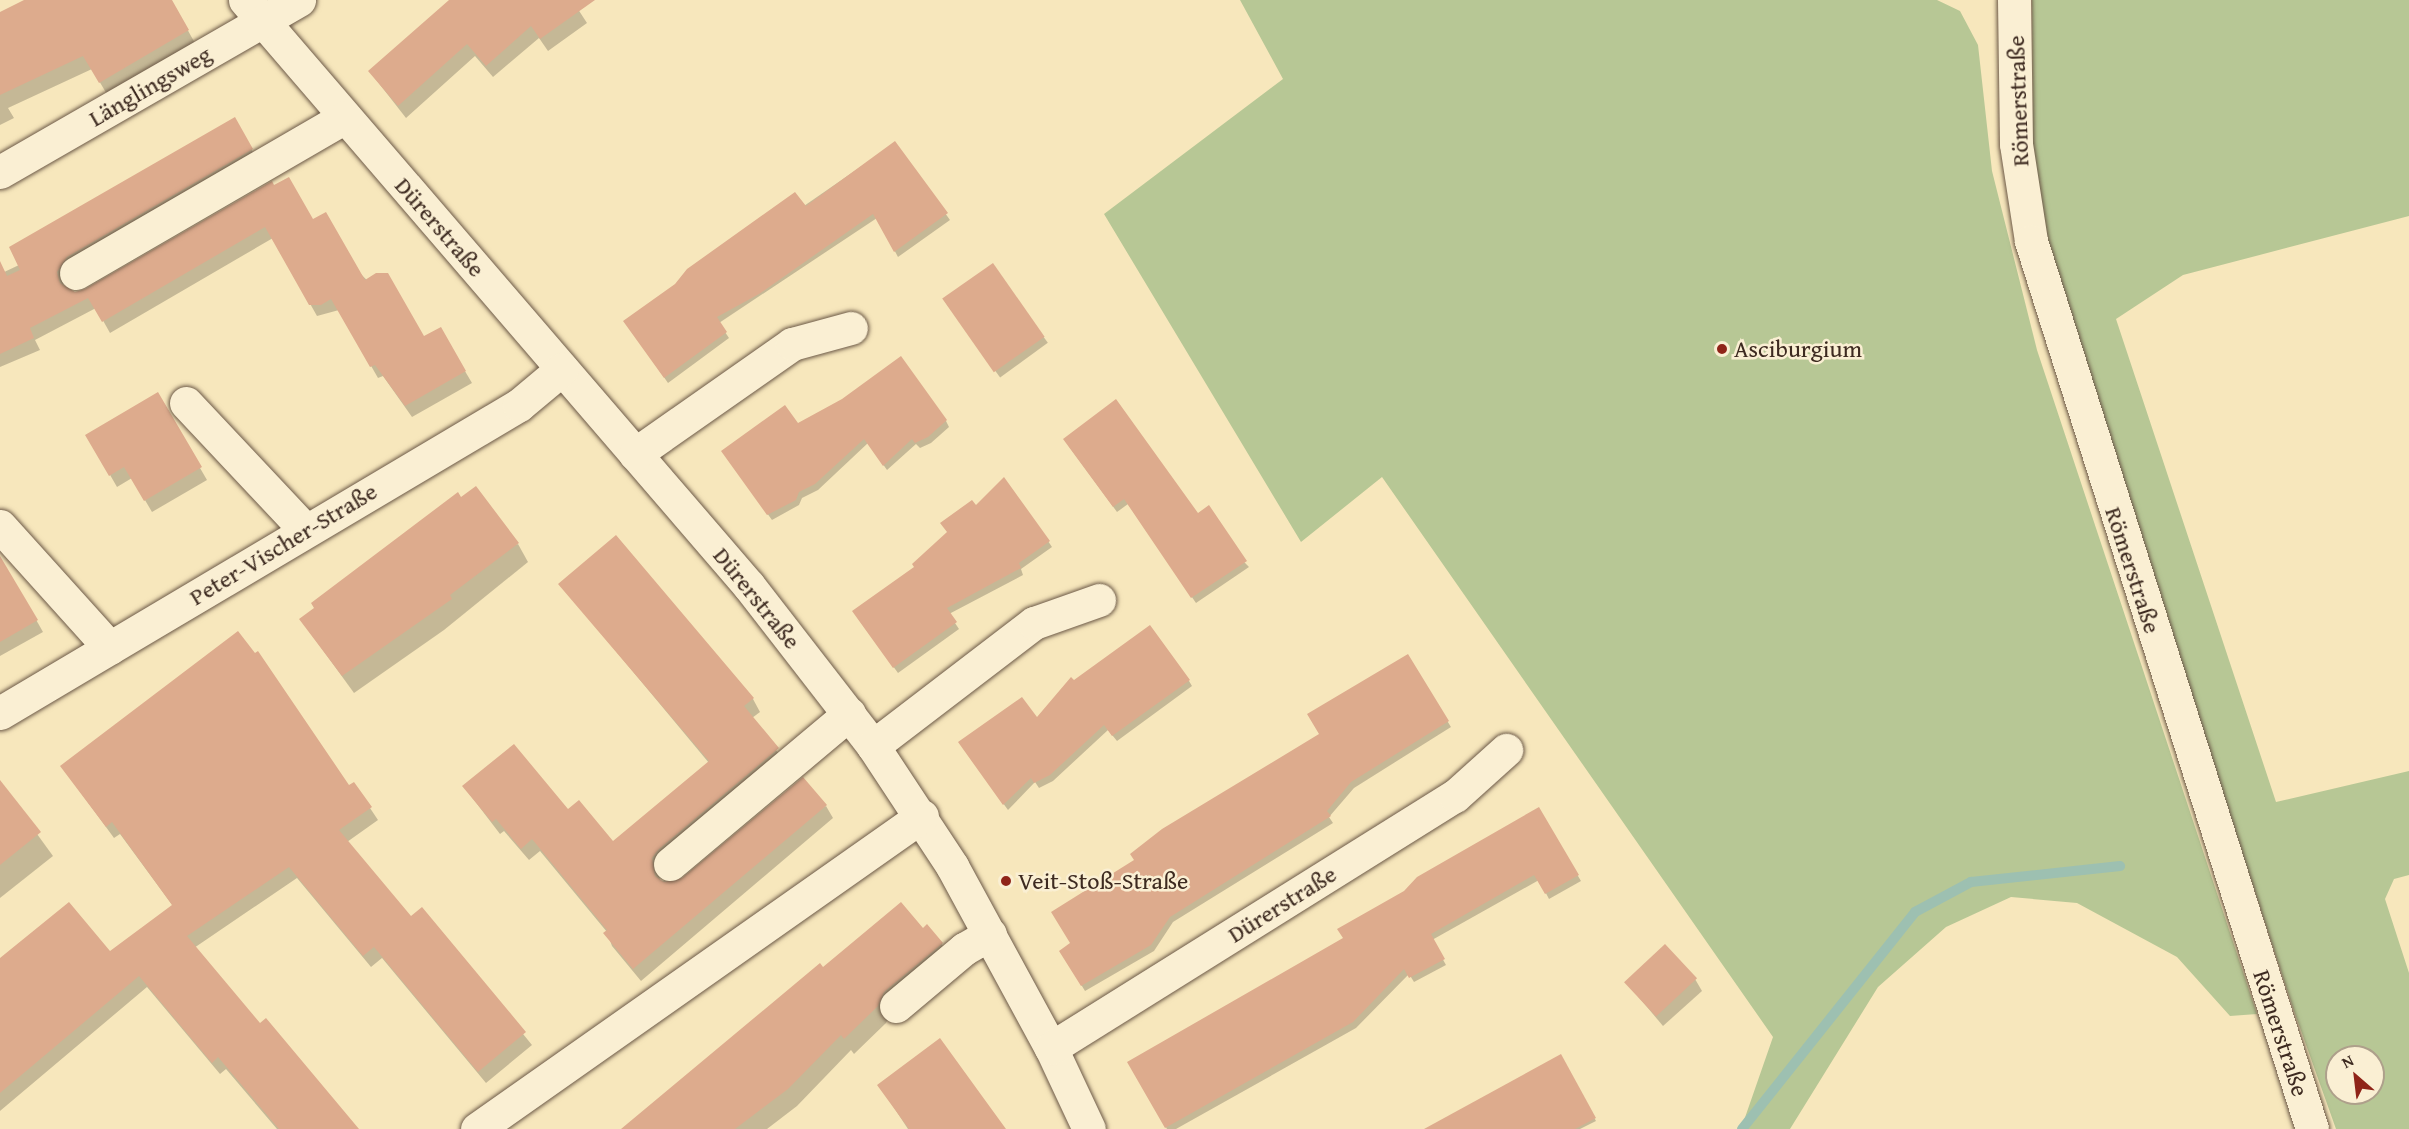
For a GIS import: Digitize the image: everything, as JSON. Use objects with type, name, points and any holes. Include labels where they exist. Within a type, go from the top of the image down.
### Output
[{"type":"street","name":"Länglingsweg","points":[[0,172],[254,11],[299,0]]},
{"type":"street","name":"Römerstraße","points":[[2014,0],[2016,144],[2031,241],[2312,1129]]},
{"type":"street","name":"Dürerstraße","points":[[254,11],[749,586],[873,746],[922,816],[990,934],[1051,1047],[1089,1129]]},
{"type":"street","points":[[76,273],[345,117]]},
{"type":"street","points":[[635,454],[792,344],[851,327]]},
{"type":"street","name":"Peter-Vischer-Straße","points":[[0,713],[519,405],[562,369]]},
{"type":"street","points":[[186,403],[306,531]]},
{"type":"street","points":[[0,526],[110,648]]},
{"type":"street","points":[[873,746],[1034,623],[1099,600]]},
{"type":"street","points":[[670,864],[849,714]]},
{"type":"street","name":"Dürerstraße","points":[[1051,1047],[1455,796],[1506,750]]},
{"type":"street","points":[[477,1129],[922,816]]},
{"type":"street","points":[[896,1006],[964,949],[990,934]]},
{"type":"green space","points":[[1240,0],[1937,0],[1960,11],[1978,45],[1992,171],[2037,350],[2257,1014],[2230,1016],[2177,957],[2077,903],[2011,897],[1946,927],[1878,987],[1790,1129],[1741,1129],[1773,1037],[1382,477],[1301,542],[1104,214],[1283,79]]},
{"type":"green space","points":[[2032,0],[2409,0],[2409,216],[2183,275],[2116,319],[2276,802],[2409,771],[2409,875],[2394,879],[2385,899],[2409,973],[2409,1129],[2336,1129],[2327,1105],[2385,1105],[2385,1045],[2325,1045],[2325,1098],[2294,1011],[2048,261],[2033,168]]},
{"type":"building","points":[[24,0],[172,0],[189,30],[99,83],[83,56],[0,95],[0,12]]},
{"type":"building","points":[[449,0],[595,0],[540,39],[531,26],[486,66],[467,44],[398,106],[368,71]]},
{"type":"building","points":[[235,117],[253,149],[67,257],[57,272],[60,283],[75,292],[85,289],[272,181],[274,185],[289,177],[313,219],[326,212],[365,280],[376,273],[388,273],[424,336],[441,327],[466,371],[405,406],[375,365],[370,367],[331,299],[321,305],[309,305],[265,227],[102,322],[88,298],[30,328],[34,338],[0,354],[0,261],[7,276],[20,270],[9,247]]},
{"type":"building","points":[[895,141],[948,213],[894,252],[873,214],[759,294],[717,317],[727,332],[664,378],[623,321],[675,284],[687,269],[795,192],[806,206]]},
{"type":"building","points":[[993,263],[1045,337],[994,372],[942,299]]},
{"type":"building","points":[[901,356],[947,420],[928,437],[915,443],[912,439],[883,466],[864,439],[815,484],[799,492],[796,500],[767,515],[721,451],[785,405],[798,423],[842,399]]},
{"type":"building","points":[[158,392],[202,467],[144,501],[124,467],[109,476],[85,435]]},
{"type":"building","points":[[1116,399],[1198,513],[1209,505],[1247,561],[1191,598],[1124,499],[1113,507],[1063,439]]},
{"type":"building","points":[[1004,477],[1050,541],[1019,563],[1021,568],[947,608],[957,622],[893,668],[852,611],[914,567],[912,564],[947,532],[940,523],[972,500],[976,505]]},
{"type":"building","points":[[476,486],[519,543],[450,595],[452,599],[342,676],[299,619],[314,608],[311,603],[458,492],[461,497]]},
{"type":"building","points":[[616,535],[754,698],[744,706],[779,748],[658,850],[652,858],[655,876],[664,882],[682,878],[803,777],[827,805],[633,969],[603,933],[607,930],[532,839],[521,849],[496,819],[492,822],[462,786],[514,744],[568,809],[579,800],[613,841],[709,761],[558,584]]},
{"type":"building","points":[[0,556],[38,620],[0,642]]},
{"type":"building","points":[[1150,625],[1190,680],[1112,736],[1104,725],[1050,775],[1034,783],[1031,778],[1003,805],[958,742],[1022,697],[1037,717],[1071,677],[1074,680]]},
{"type":"building","points":[[238,631],[255,653],[258,651],[349,785],[354,782],[372,807],[339,830],[411,916],[422,907],[526,1032],[478,1072],[374,947],[363,956],[289,867],[187,936],[260,1023],[266,1018],[359,1129],[279,1129],[218,1057],[212,1063],[139,976],[0,1093],[0,958],[69,902],[110,951],[172,905],[112,822],[106,827],[60,766]]},
{"type":"building","points":[[1408,654],[1449,721],[1351,782],[1327,811],[1331,816],[1170,917],[1151,945],[1081,986],[1059,951],[1070,943],[1051,912],[1134,860],[1130,854],[1162,829],[1319,734],[1307,714]]},
{"type":"building","points":[[0,780],[41,832],[0,865]]},
{"type":"building","points":[[1539,807],[1579,875],[1545,894],[1534,875],[1431,934],[1445,959],[1409,978],[1404,969],[1353,1022],[1165,1128],[1127,1062],[1343,938],[1337,929],[1404,891],[1417,877]]},
{"type":"building","points":[[901,902],[923,928],[927,924],[943,943],[884,992],[878,1006],[844,1039],[841,1035],[788,1089],[735,1129],[621,1129],[820,963],[823,967]]},
{"type":"building","points":[[1665,944],[1697,978],[1656,1017],[1624,982]]},
{"type":"building","points":[[940,1038],[1006,1129],[909,1129],[877,1085]]},
{"type":"building","points":[[1561,1054],[1596,1118],[1575,1129],[1424,1129]]},
{"type":"waterway","points":[[1742,1129],[1915,912],[1971,882],[2120,866]]},
{"type":"place","name":"Asciburgium","points":[[1722,349]]},
{"type":"place","name":"Veit-Stoß-Straße","points":[[1006,881]]}]
